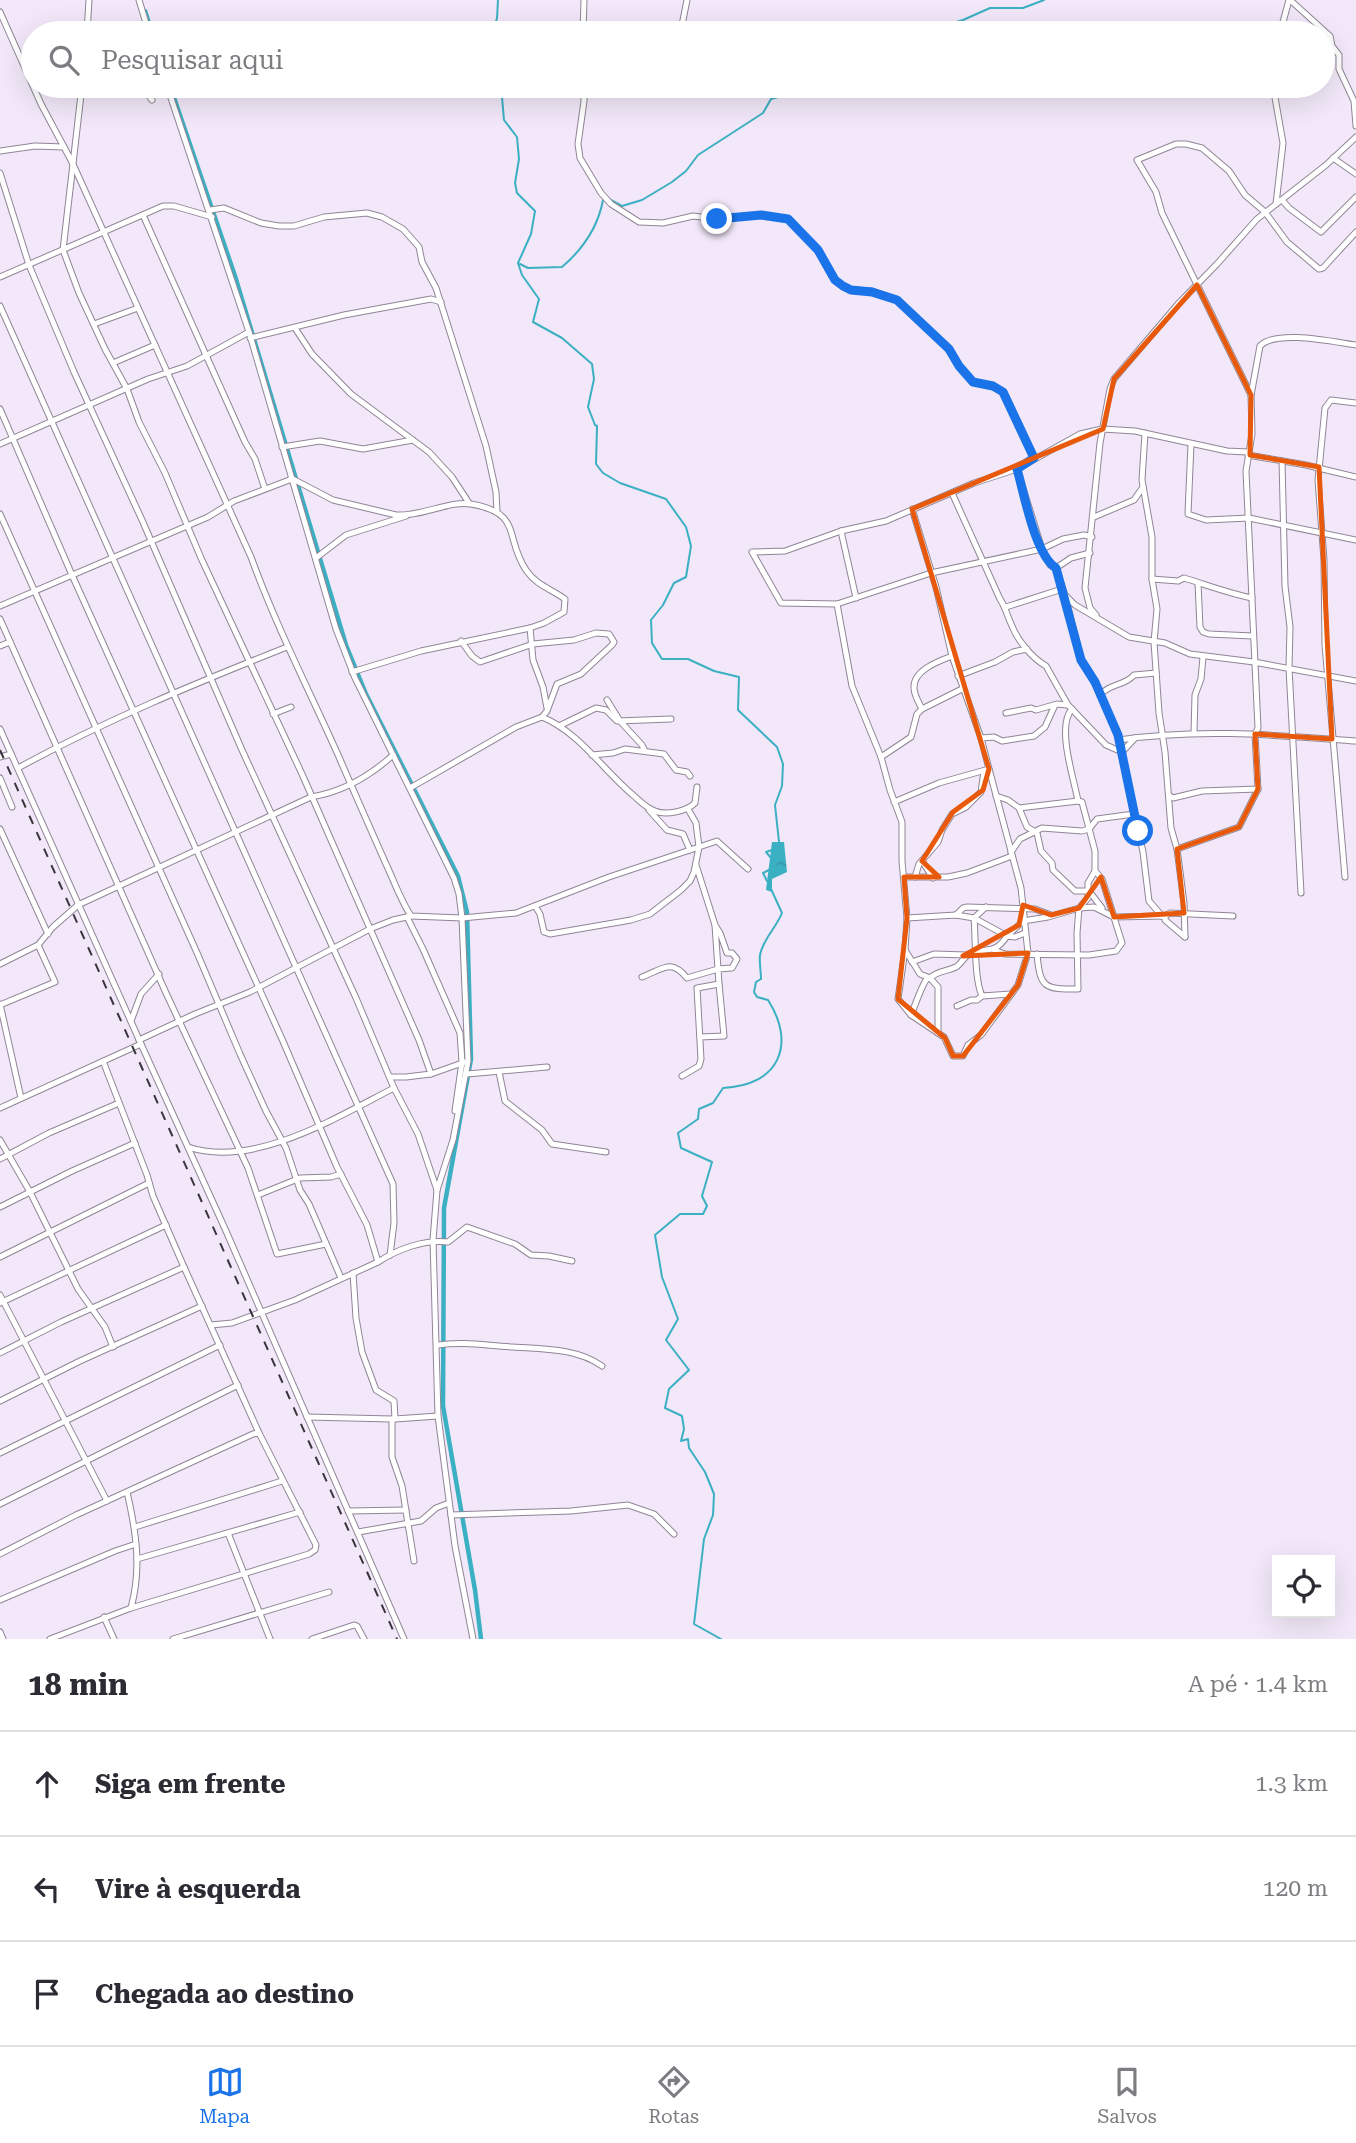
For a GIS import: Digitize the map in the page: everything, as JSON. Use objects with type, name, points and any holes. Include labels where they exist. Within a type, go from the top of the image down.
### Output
[{"type":"street","points":[[88,21],[89,0]]},
{"type":"street","points":[[139,0],[145,21]]},
{"type":"street","points":[[583,21],[584,0]]},
{"type":"street","points":[[683,21],[687,0]]},
{"type":"street","points":[[1284,21],[1290,0]]},
{"type":"street","points":[[1290,0],[1313,21]]},
{"type":"street","points":[[0,12],[21,59]]},
{"type":"street","points":[[1335,50],[1339,55],[1339,69],[1353,102],[1356,126]]},
{"type":"street","points":[[38,98],[72,162],[251,557],[270,611],[283,633],[461,1038],[467,1074],[453,1140],[437,1189],[433,1240],[439,1416],[449,1503],[472,1639]]},
{"type":"street","points":[[80,98],[63,250],[71,275],[127,389],[139,422],[165,473],[311,797],[419,1040],[431,1074]]},
{"type":"street","points":[[171,98],[250,335],[336,629],[352,672],[454,878],[459,894],[462,918],[465,1062],[452,1127],[453,1140]]},
{"type":"street","points":[[584,98],[578,144],[580,158],[601,193],[611,204],[639,222],[663,223],[697,215],[717,219],[761,215],[788,219],[818,250],[835,280],[851,290],[872,292],[897,300],[949,349],[973,382],[993,386],[1003,392],[1034,458]]},
{"type":"street","points":[[1275,98],[1283,143],[1277,192],[1279,202],[1321,232],[1356,197]]},
{"type":"street","points":[[1096,615],[1090,608],[1085,588],[1102,429],[1114,379],[1178,304],[1265,212],[1333,159],[1356,137]]},
{"type":"street","points":[[1251,395],[1138,159],[1176,144],[1202,148],[1219,160],[1250,200],[1265,212],[1287,242],[1319,269],[1323,268],[1356,232]]},
{"type":"street","points":[[0,151],[36,146],[64,148]]},
{"type":"street","points":[[1333,159],[1356,174]]},
{"type":"street","points":[[0,173],[29,265],[89,406],[394,1088],[418,1135],[437,1189]]},
{"type":"street","points":[[1277,192],[1288,195]]},
{"type":"street","points":[[0,278],[168,205],[211,213],[223,208],[261,223],[279,226],[294,226],[324,217],[361,213],[382,217],[403,229],[416,243],[422,262],[432,277],[486,446],[496,492],[497,512]]},
{"type":"street","points":[[143,215],[244,442],[255,459],[265,489]]},
{"type":"street","points":[[0,444],[148,379],[168,374],[250,335],[431,299],[441,302]]},
{"type":"street","points":[[0,306],[393,1184],[394,1223],[390,1255]]},
{"type":"street","points":[[94,324],[138,308]]},
{"type":"street","points":[[295,328],[312,354],[351,394],[414,440],[445,468],[469,503]]},
{"type":"street","points":[[1177,849],[1239,827],[1258,789],[1248,456],[1253,422],[1251,395],[1263,342],[1298,338],[1356,345]]},
{"type":"street","points":[[113,363],[155,345]]},
{"type":"street","points":[[1345,877],[1328,676],[1319,467],[1327,402],[1331,400],[1356,403]]},
{"type":"street","points":[[0,409],[341,1174],[368,1226],[378,1262]]},
{"type":"street","points":[[1092,537],[1084,535],[1063,539],[1042,549],[931,573],[837,604],[781,603],[752,552],[785,551],[841,531],[886,522],[912,509],[1017,469],[1076,435],[1102,429],[1145,433],[1248,456],[1319,467],[1356,477]]},
{"type":"street","points":[[1017,469],[1042,549],[1050,565],[1056,568],[1081,660],[1100,695],[1119,740],[1143,852],[1149,901],[1166,921],[1185,937],[1156,673],[1154,642],[1157,609],[1152,537],[1143,486],[1145,433]]},
{"type":"street","points":[[282,447],[320,441],[363,449],[414,440]]},
{"type":"street","points":[[1191,444],[1188,514],[1206,520],[1250,518],[1356,540]]},
{"type":"street","points":[[1282,461],[1285,586],[1290,627],[1289,668],[1301,893]]},
{"type":"street","points":[[0,606],[291,479],[333,500],[407,516]]},
{"type":"street","points":[[1094,517],[1134,500],[1143,486]]},
{"type":"street","points":[[952,493],[1006,607],[1012,626],[1027,649],[1046,666],[1070,707],[1106,746],[1122,752]]},
{"type":"street","points":[[1134,500],[1147,505]]},
{"type":"street","points":[[316,558],[346,536],[407,516],[469,503],[497,512],[506,518],[525,569],[545,589],[565,599],[562,615],[530,628],[461,641],[352,672]]},
{"type":"street","points":[[837,604],[852,686],[881,757],[902,822],[907,918],[898,999],[911,1015],[944,1037],[953,1056],[963,1056],[968,1045],[981,1035],[1021,981],[1028,953],[1021,888],[1006,824],[986,770],[981,738],[958,676],[912,509]]},
{"type":"street","points":[[0,514],[262,1103],[283,1142],[296,1180],[341,1278]]},
{"type":"street","points":[[1084,535],[1092,528]]},
{"type":"street","points":[[841,531],[856,598]]},
{"type":"street","points":[[1056,568],[1071,558],[1090,553]]},
{"type":"street","points":[[1153,579],[1178,581],[1184,578],[1252,598]]},
{"type":"street","points":[[1198,583],[1200,627],[1203,632],[1254,636]]},
{"type":"street","points":[[1006,607],[1064,592]]},
{"type":"street","points":[[1064,592],[1075,605],[1096,615],[1119,632],[1165,643],[1182,652],[1356,681]]},
{"type":"street","points":[[0,619],[240,1151],[278,1255],[326,1244]]},
{"type":"street","points":[[530,628],[533,660],[552,721]]},
{"type":"street","points":[[410,788],[516,727],[542,717],[558,684],[581,674],[614,642],[609,634],[596,633],[574,640],[533,644],[480,662],[461,641]]},
{"type":"street","points":[[0,646],[10,642]]},
{"type":"street","points":[[18,768],[57,746],[174,693],[287,647]]},
{"type":"street","points":[[958,676],[1013,652],[1027,649]]},
{"type":"street","points":[[922,709],[914,691],[915,682],[928,667],[952,656]]},
{"type":"street","points":[[1194,733],[1195,695],[1201,679],[1203,657]]},
{"type":"street","points":[[1100,695],[1107,688],[1128,681],[1134,675],[1156,673]]},
{"type":"street","points":[[881,757],[911,737],[917,714],[922,709],[962,689]]},
{"type":"street","points":[[981,738],[993,737],[1002,741],[1034,736],[1046,725],[1061,695]]},
{"type":"street","points":[[607,700],[620,721]]},
{"type":"street","points":[[1006,713],[1056,705],[1070,707]]},
{"type":"street","points":[[273,714],[291,707]]},
{"type":"street","points":[[1070,707],[1067,718],[1067,752],[1078,801]]},
{"type":"street","points":[[559,726],[596,708],[606,710],[620,721],[645,751]]},
{"type":"street","points":[[542,717],[559,726],[592,755],[667,830],[683,834],[691,850]]},
{"type":"street","points":[[620,721],[671,719]]},
{"type":"street","points":[[0,729],[188,1147],[404,1639]]},
{"type":"street","points":[[1119,740],[1194,733],[1356,741]]},
{"type":"street","points":[[1122,752],[1135,738]]},
{"type":"street","points":[[592,755],[625,749],[664,754],[676,770],[687,772],[690,776]]},
{"type":"street","points":[[0,757],[11,754]]},
{"type":"street","points":[[0,964],[38,945],[79,905],[311,797],[350,785],[373,772],[393,755]]},
{"type":"street","points":[[894,802],[939,783],[986,770]]},
{"type":"street","points":[[915,877],[922,861],[938,842],[953,812],[966,807],[981,792],[986,770]]},
{"type":"street","points":[[0,778],[12,807]]},
{"type":"street","points":[[647,808],[661,813],[688,809],[695,803],[697,786]]},
{"type":"street","points":[[1170,796],[1173,798],[1202,791],[1258,789]]},
{"type":"street","points":[[996,796],[1019,808],[1027,827],[1036,832],[1041,851],[1052,863],[1054,871],[1075,891],[1089,891]]},
{"type":"street","points":[[1019,808],[1078,801],[1083,804],[1096,854],[1095,871],[1088,883],[1088,898],[1079,908],[1078,989],[1056,989],[1042,982],[1037,954]]},
{"type":"street","points":[[535,906],[540,914],[544,932],[550,934],[631,920],[650,914],[690,881],[699,846],[696,824],[688,809]]},
{"type":"street","points":[[904,877],[967,873],[1011,854],[1017,842],[1044,828],[1076,831],[1089,829],[1097,819],[1134,814]]},
{"type":"street","points":[[0,830],[48,934]]},
{"type":"street","points":[[0,1108],[180,1022],[250,992],[370,929],[409,917],[462,918],[503,915],[718,841],[747,869]]},
{"type":"street","points":[[922,861],[933,877]]},
{"type":"street","points":[[695,862],[715,925],[724,1036],[700,1037]]},
{"type":"street","points":[[994,950],[1005,954],[1078,955],[1111,952],[1120,948],[1122,939],[1102,879],[1095,871]]},
{"type":"street","points":[[1089,891],[1105,911]]},
{"type":"street","points":[[956,915],[964,907],[986,907],[1023,908],[1051,915]]},
{"type":"street","points":[[974,918],[986,907]]},
{"type":"street","points":[[912,962],[932,954],[966,955],[994,950],[1000,947],[1023,920],[1048,917],[1079,908],[1094,907],[1114,917],[1163,916],[1170,913],[1233,916]]},
{"type":"street","points":[[907,918],[956,915],[974,918],[1007,936],[1015,937],[1026,933]]},
{"type":"street","points":[[974,918],[978,984],[982,996]]},
{"type":"street","points":[[642,978],[671,966],[678,967],[687,978],[732,968],[737,960],[732,953],[727,953],[715,925]]},
{"type":"street","points":[[21,1098],[0,1005],[55,982],[38,945]]},
{"type":"street","points":[[905,950],[920,974],[936,984],[938,1033]]},
{"type":"street","points":[[911,1015],[923,982],[939,971],[958,965],[966,955]]},
{"type":"street","points":[[131,1021],[141,994],[159,974]]},
{"type":"street","points":[[682,1076],[699,1066],[697,988],[719,984]]},
{"type":"street","points":[[957,1006],[982,996],[1011,994]]},
{"type":"street","points":[[50,1639],[131,1608],[309,1554],[315,1550],[316,1545],[259,1433],[184,1267],[103,1061]]},
{"type":"street","points":[[390,1077],[431,1074],[465,1062]]},
{"type":"street","points":[[467,1074],[547,1067]]},
{"type":"street","points":[[499,1072],[505,1101],[542,1130],[552,1144],[606,1152]]},
{"type":"street","points":[[188,1147],[209,1153],[240,1151],[283,1142],[394,1088]]},
{"type":"street","points":[[0,1159],[49,1133],[119,1103]]},
{"type":"street","points":[[0,1140],[30,1192],[78,1289],[110,1337],[113,1347]]},
{"type":"street","points":[[0,1207],[135,1143]]},
{"type":"street","points":[[258,1195],[296,1180],[341,1174]]},
{"type":"street","points":[[0,1257],[149,1183]]},
{"type":"street","points":[[2,1303],[166,1226]]},
{"type":"street","points":[[211,1325],[232,1323],[296,1300],[390,1255],[433,1240],[448,1242],[468,1227],[515,1244],[531,1255],[572,1261]]},
{"type":"street","points":[[0,1353],[184,1267]]},
{"type":"street","points":[[353,1273],[362,1349],[376,1390],[394,1401],[392,1457],[401,1482],[414,1561]]},
{"type":"street","points":[[0,1295],[107,1501]]},
{"type":"street","points":[[0,1401],[202,1306]]},
{"type":"street","points":[[438,1345],[488,1344],[557,1350],[588,1357],[602,1366]]},
{"type":"street","points":[[0,1453],[220,1345]]},
{"type":"street","points":[[0,1504],[238,1385]]},
{"type":"street","points":[[307,1418],[394,1419],[439,1416]]},
{"type":"street","points":[[0,1554],[214,1450],[259,1433]]},
{"type":"street","points":[[135,1527],[282,1481]]},
{"type":"street","points":[[127,1492],[135,1527],[138,1579],[131,1608]]},
{"type":"street","points":[[358,1532],[425,1519],[436,1508],[449,1503]]},
{"type":"street","points":[[451,1515],[564,1511],[628,1504],[654,1514],[674,1534]]},
{"type":"street","points":[[348,1511],[406,1510]]},
{"type":"street","points":[[137,1559],[300,1512]]},
{"type":"street","points":[[228,1533],[270,1639]]},
{"type":"street","points":[[0,1600],[136,1544]]},
{"type":"street","points":[[173,1639],[329,1592]]},
{"type":"street","points":[[104,1617],[114,1639]]},
{"type":"street","points":[[312,1639],[356,1625],[364,1639]]},
{"type":"street","points":[[0,1632],[3,1639]]},
{"type":"highlighted area","points":[[1197,285],[1251,395],[1250,455],[1319,467],[1332,739],[1255,734],[1258,789],[1239,827],[1177,849],[1184,913],[1114,917],[1101,877],[1079,908],[1051,915],[1023,905],[1019,925],[963,956],[1028,953],[1018,985],[963,1056],[953,1056],[945,1038],[898,999],[907,918],[904,877],[939,877],[922,861],[953,812],[983,790],[989,769],[912,509],[1103,429],[1114,379]]},
{"type":"water","points":[[772,842],[784,842],[787,872],[772,879],[772,892],[766,890]]},
{"type":"waterway","points":[[496,21],[498,0]]},
{"type":"waterway","points":[[960,21],[990,8],[1023,8],[1044,0]]},
{"type":"waterway","points":[[145,11],[148,21]]},
{"type":"waterway","points":[[174,98],[235,276],[346,645],[366,694],[458,876],[467,912],[471,1059],[444,1208],[443,1406],[481,1639]]},
{"type":"waterway","points":[[502,98],[504,120],[517,137],[517,193],[535,211],[531,234],[518,263],[522,275],[539,299],[533,322],[562,338],[592,364],[594,379],[588,407],[597,426],[596,464],[603,473],[620,483],[666,499],[686,527],[691,546],[686,577],[674,583],[663,605],[651,620],[652,643],[662,659],[688,659],[714,671],[739,677],[738,710],[777,747],[783,764],[782,786],[775,805],[779,842]]},
{"type":"waterway","points":[[609,199],[622,206],[642,200],[672,182],[686,171],[698,155],[763,113],[771,99],[775,98]]},
{"type":"waterway","points":[[520,264],[528,268],[562,267],[577,253],[588,237],[603,200]]},
{"type":"waterway","points":[[771,858],[766,852],[772,850]]},
{"type":"waterway","points":[[767,881],[763,873],[769,870]]},
{"type":"waterway","points":[[721,1639],[694,1624],[704,1539],[713,1515],[714,1494],[705,1472],[689,1448],[688,1439],[681,1441],[684,1429],[682,1416],[665,1408],[669,1389],[689,1370],[666,1340],[678,1319],[662,1277],[655,1235],[680,1214],[703,1214],[707,1206],[702,1196],[712,1162],[681,1148],[678,1133],[698,1119],[699,1109],[713,1103],[723,1088],[757,1080],[769,1071],[777,1060],[781,1047],[777,1017],[768,1000],[757,997],[754,992],[756,982],[761,979],[762,949],[782,913],[771,889]]},
{"type":"railway","points":[[0,750],[397,1639]]},
{"type":"route","points":[[717,219],[761,215],[788,219],[818,250],[835,280],[851,290],[872,292],[897,300],[949,349],[973,382],[993,386],[1003,392],[1034,458],[1017,469],[1033,525],[1050,565],[1056,568],[1083,666],[1095,682],[1118,735],[1138,831]]}]
